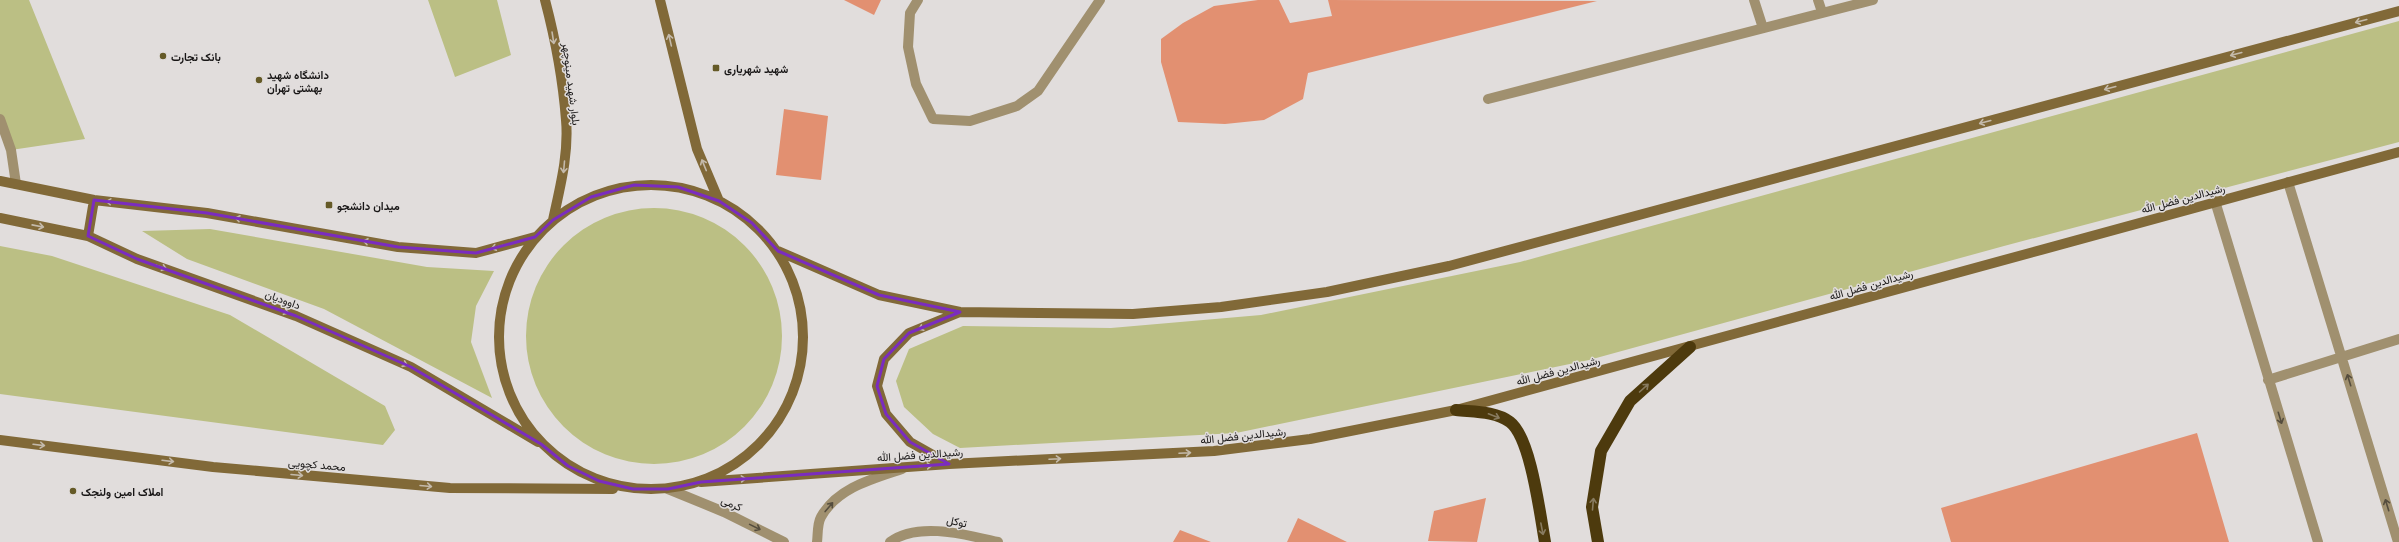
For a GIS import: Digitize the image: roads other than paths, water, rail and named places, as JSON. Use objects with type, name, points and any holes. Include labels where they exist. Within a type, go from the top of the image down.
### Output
[{"type":"highway","points":[[1598,542],[1592,507],[1601,451],[1630,401],[1690,348]]},
{"type":"highway","points":[[1456,410],[1489,414],[1510,422],[1524,442],[1545,542]]},
{"type":"main road","name":"بلوار شهید مینوچهر","points":[[545,0],[551,26],[566,121],[564,171],[553,220]]},
{"type":"main road","points":[[660,0],[697,149],[719,201]]},
{"type":"main road","points":[[778,251],[879,295],[960,312],[1133,314],[1221,307],[1327,292],[1449,266],[2399,11]]},
{"type":"main road","name":"رشیدالدین فضل الله","points":[[701,482],[949,464],[1214,451],[1310,439],[1456,410],[1690,348],[2215,201],[2399,152]]},
{"type":"main road","points":[[0,182],[94,200],[207,213],[398,247],[476,253],[535,237]]},
{"type":"main road","points":[[634,185],[678,187],[719,201],[752,223],[778,251],[798,294],[804,340],[797,386],[776,427],[742,460],[701,482],[668,490],[633,489],[593,478],[568,466],[541,444],[515,408],[500,365],[499,319],[511,276],[535,237],[553,220],[591,197],[634,185]]},
{"type":"main road","points":[[88,236],[94,200]]},
{"type":"main road","name":"داوودیان","points":[[0,218],[88,236],[137,258],[296,316],[411,367],[541,444]]},
{"type":"main road","points":[[949,464],[910,442],[886,414],[877,386],[884,359],[909,333],[960,312]]},
{"type":"main road","name":"محمد کچویی","points":[[0,440],[212,467],[450,488],[633,489]]},
{"type":"street","points":[[918,0],[910,13],[908,47],[916,84],[933,119],[970,121],[1017,106],[1038,91],[1100,0]]},
{"type":"street","points":[[1754,0],[1762,28]]},
{"type":"street","points":[[1818,0],[1822,12]]},
{"type":"street","points":[[1488,99],[1873,0]]},
{"type":"street","points":[[0,119],[11,150],[16,184]]},
{"type":"street","points":[[2288,182],[2398,542]]},
{"type":"street","points":[[2215,201],[2318,542]]},
{"type":"street","points":[[2268,380],[2399,339]]},
{"type":"street","points":[[817,542],[820,518],[838,496],[864,482],[907,467]]},
{"type":"street","name":"کرمی","points":[[668,490],[724,512],[784,542]]},
{"type":"street","name":"توکل","points":[[890,542],[897,537],[940,530],[998,542]]},
{"type":"place","name":"بانک تجارت","points":[[163,56]]},
{"type":"place","name":"شهید شهریاری","points":[[716,68]]},
{"type":"place","name":"دانشگاه شهید بهشتی تهران","points":[[259,80]]},
{"type":"place","name":"میدان دانشجو","points":[[329,205]]},
{"type":"place","name":"املاک امین ولنجک","points":[[73,491]]}]
